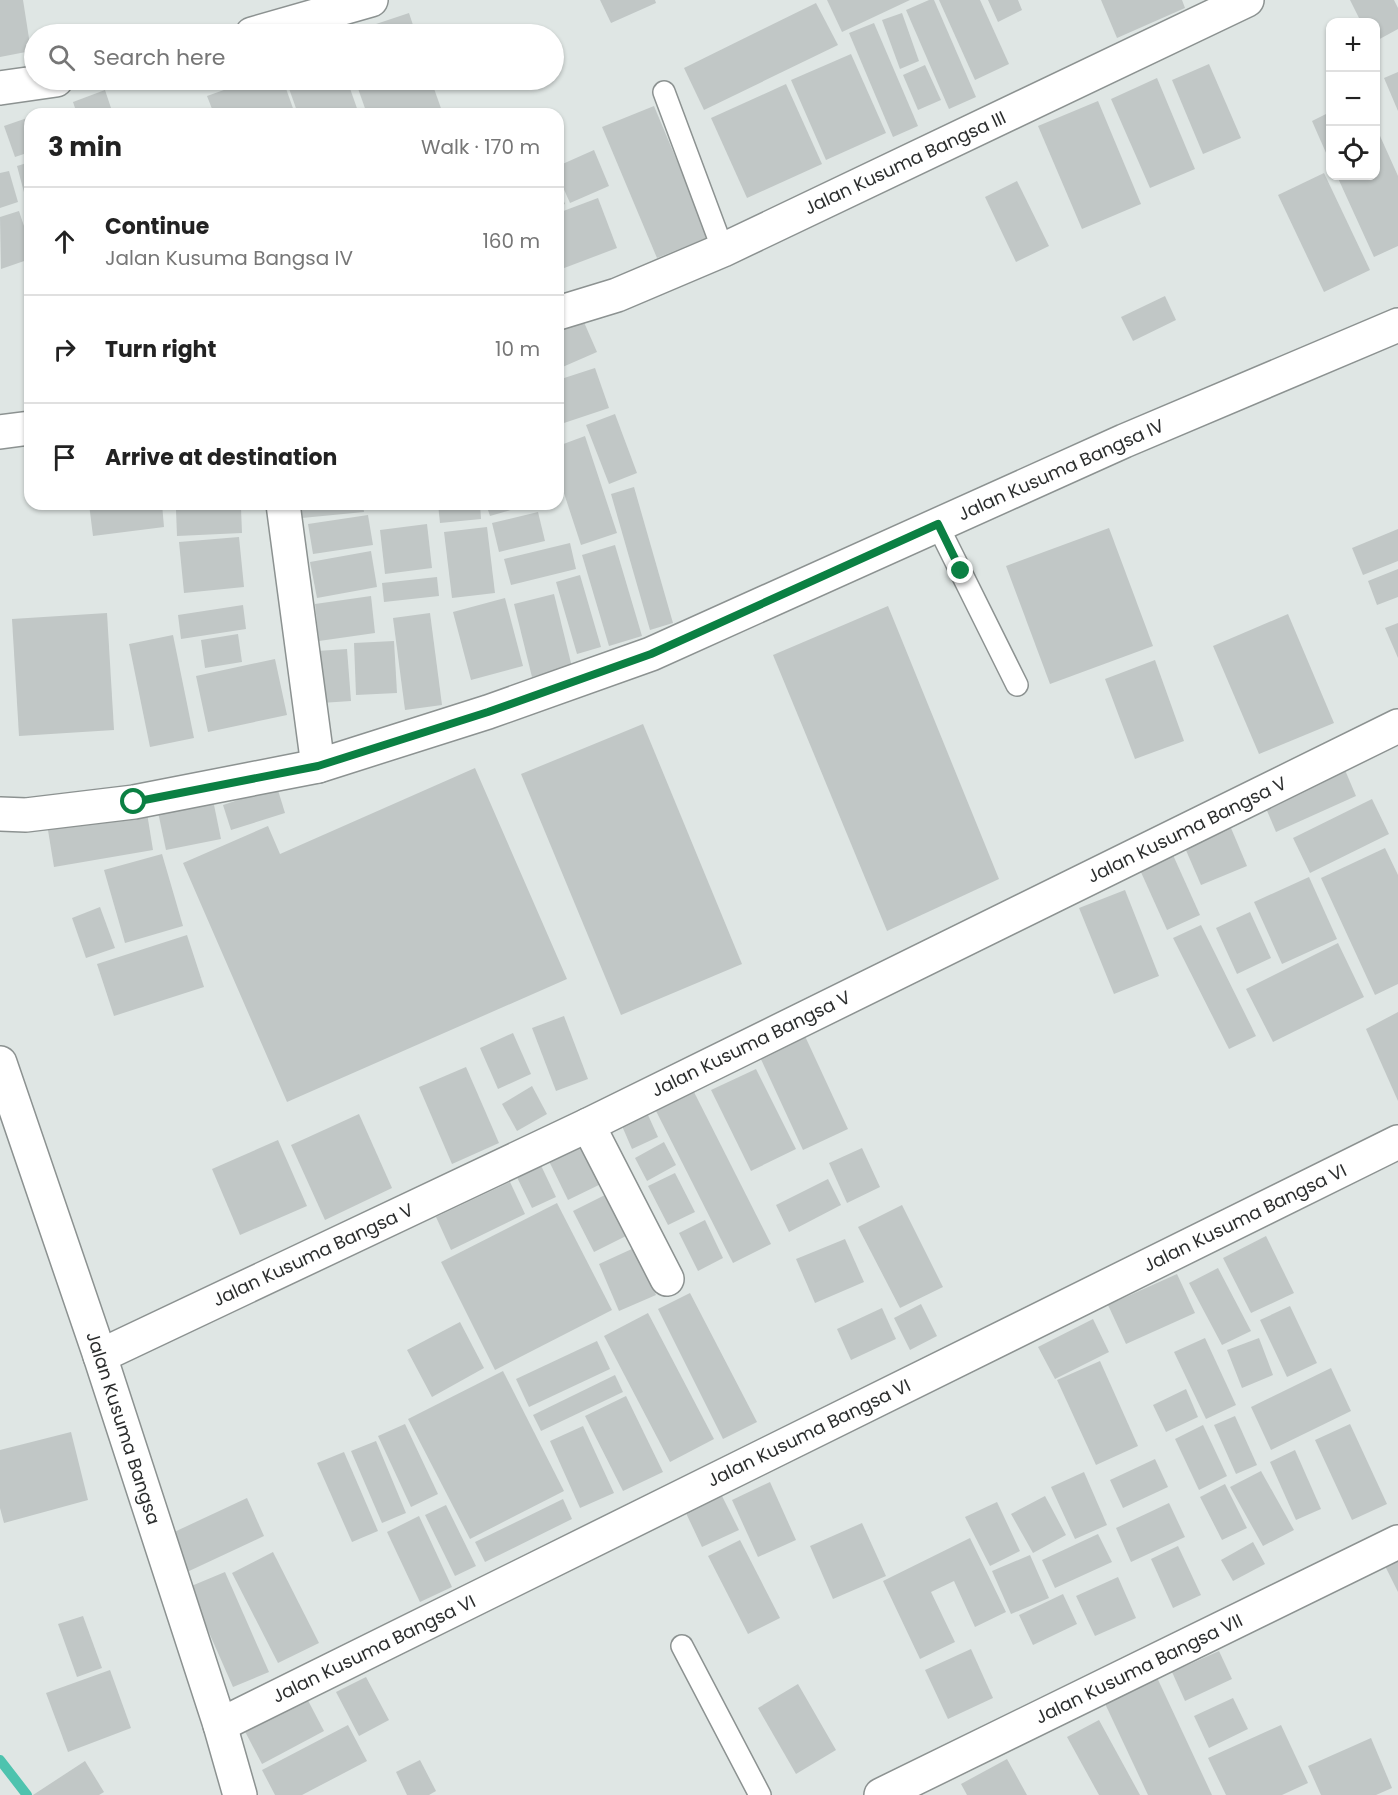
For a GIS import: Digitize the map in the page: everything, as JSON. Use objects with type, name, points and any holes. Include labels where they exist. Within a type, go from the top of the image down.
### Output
[{"type":"street","points":[[287,24],[371,0]]},
{"type":"street","name":"Jalan Kusuma Bangsa III","points":[[564,311],[617,295],[723,250],[1247,0]]},
{"type":"street","points":[[0,88],[24,85]]},
{"type":"street","name":"Jalan Kusuma Bangsa IV","points":[[0,814],[26,815],[134,802],[318,766],[488,712],[651,654],[1124,441],[1398,325]]},
{"type":"street","points":[[0,432],[24,429]]},
{"type":"street","points":[[284,510],[318,766]]},
{"type":"street","name":"Jalan Kusuma Bangsa V","points":[[100,1356],[588,1125],[1398,726]]},
{"type":"street","name":"Jalan Kusuma Bangsa","points":[[0,1063],[100,1356],[220,1725],[240,1795]]},
{"type":"street","points":[[588,1125],[667,1279]]},
{"type":"street","name":"Jalan Kusuma Bangsa VI","points":[[220,1725],[1398,1142]]},
{"type":"street","name":"Jalan Kusuma Bangsa VII","points":[[880,1795],[1398,1542]]},
{"type":"lane","points":[[664,92],[723,250]]},
{"type":"lane","points":[[938,524],[1017,685]]},
{"type":"lane","points":[[682,1646],[760,1795]]},
{"type":"building","points":[[0,0],[23,0],[27,24],[24,24],[24,52],[0,57]]},
{"type":"building","points":[[600,0],[655,0],[656,3],[611,23]]},
{"type":"building","points":[[827,0],[910,0],[842,32]]},
{"type":"building","points":[[934,0],[976,97],[949,109],[906,10]]},
{"type":"building","points":[[939,0],[980,0],[1009,64],[975,80]]},
{"type":"building","points":[[988,0],[1018,0],[1022,10],[998,22]]},
{"type":"building","points":[[1101,0],[1182,0],[1185,8],[1117,38]]},
{"type":"building","points":[[1350,0],[1394,0],[1398,8],[1398,29],[1380,39],[1380,18],[1359,18]]},
{"type":"building","points":[[816,3],[838,45],[704,110],[684,68]]},
{"type":"building","points":[[409,13],[413,24],[376,24]]},
{"type":"building","points":[[902,13],[919,61],[900,69],[882,20]]},
{"type":"building","points":[[874,23],[918,126],[893,137],[849,33]]},
{"type":"building","points":[[851,54],[886,133],[826,160],[791,80]]},
{"type":"building","points":[[1209,64],[1241,138],[1203,154],[1172,80]]},
{"type":"building","points":[[925,65],[941,100],[918,110],[903,75]]},
{"type":"building","points":[[1398,72],[1398,111],[1384,78]]},
{"type":"building","points":[[1157,78],[1195,169],[1150,188],[1111,99]]},
{"type":"building","points":[[786,84],[822,164],[747,198],[711,118]]},
{"type":"building","points":[[105,90],[111,108],[75,108],[73,102]]},
{"type":"building","points":[[224,90],[287,90],[293,108],[212,108],[207,96]]},
{"type":"building","points":[[290,90],[351,90],[357,108],[296,108]]},
{"type":"building","points":[[359,90],[435,90],[441,108],[365,108]]},
{"type":"building","points":[[1098,101],[1141,204],[1082,229],[1038,126]]},
{"type":"building","points":[[654,106],[709,237],[657,258],[602,127]]},
{"type":"building","points":[[1326,114],[1326,153],[1312,121]]},
{"type":"building","points":[[24,119],[24,154],[15,157],[4,126]]},
{"type":"building","points":[[1380,136],[1398,176],[1398,246],[1374,257],[1339,180],[1380,180]]},
{"type":"building","points":[[594,150],[609,186],[570,203],[564,190],[564,163]]},
{"type":"building","points":[[24,164],[24,192],[17,166]]},
{"type":"building","points":[[9,171],[18,202],[0,208],[0,173]]},
{"type":"building","points":[[1324,173],[1370,270],[1324,292],[1278,195]]},
{"type":"building","points":[[1017,181],[1049,246],[1016,262],[985,197]]},
{"type":"building","points":[[598,198],[617,248],[564,268],[564,211]]},
{"type":"building","points":[[19,211],[24,226],[24,261],[1,269],[0,217]]},
{"type":"building","points":[[1165,296],[1176,320],[1133,341],[1121,317]]},
{"type":"building","points":[[583,320],[597,352],[564,366],[564,329]]},
{"type":"building","points":[[595,368],[609,408],[564,423],[564,378]]},
{"type":"building","points":[[615,414],[637,473],[609,484],[586,425]]},
{"type":"building","points":[[585,436],[617,533],[581,545],[564,493],[564,444]]},
{"type":"building","points":[[634,487],[673,623],[650,630],[611,494]]},
{"type":"building","points":[[90,510],[163,510],[164,527],[93,536]]},
{"type":"building","points":[[176,510],[241,510],[242,533],[177,536]]},
{"type":"building","points":[[301,510],[364,510],[364,512],[302,518]]},
{"type":"building","points":[[439,510],[480,510],[481,519],[440,523]]},
{"type":"building","points":[[488,510],[511,510],[490,516]]},
{"type":"building","points":[[538,512],[545,541],[499,552],[492,523]]},
{"type":"building","points":[[368,515],[373,545],[313,554],[308,524]]},
{"type":"building","points":[[427,524],[432,568],[385,574],[380,530]]},
{"type":"building","points":[[487,527],[495,593],[452,598],[444,532]]},
{"type":"building","points":[[1109,528],[1153,646],[1050,684],[1006,566]]},
{"type":"building","points":[[1398,529],[1398,561],[1363,575],[1352,548]]},
{"type":"building","points":[[239,537],[244,587],[184,593],[179,542]]},
{"type":"building","points":[[570,543],[576,569],[511,585],[504,559]]},
{"type":"building","points":[[615,545],[642,636],[609,646],[582,555]]},
{"type":"building","points":[[371,551],[377,587],[317,598],[310,562]]},
{"type":"building","points":[[1398,569],[1398,597],[1377,605],[1368,581]]},
{"type":"building","points":[[580,575],[601,647],[577,654],[556,582]]},
{"type":"building","points":[[437,577],[439,596],[384,602],[382,583]]},
{"type":"building","points":[[554,594],[572,667],[532,677],[514,604]]},
{"type":"building","points":[[371,596],[375,633],[319,641],[315,604]]},
{"type":"building","points":[[505,598],[523,666],[471,680],[453,612]]},
{"type":"building","points":[[243,605],[246,629],[181,639],[178,615]]},
{"type":"building","points":[[888,606],[999,879],[887,931],[773,655]]},
{"type":"building","points":[[107,613],[114,730],[19,736],[12,619]]},
{"type":"building","points":[[430,613],[442,705],[405,710],[393,618]]},
{"type":"building","points":[[1288,614],[1334,723],[1259,754],[1213,646]]},
{"type":"building","points":[[1398,623],[1398,658],[1385,628]]},
{"type":"building","points":[[238,634],[242,662],[205,668],[201,640]]},
{"type":"building","points":[[173,635],[194,738],[150,747],[129,644]]},
{"type":"building","points":[[394,641],[397,693],[356,695],[354,643]]},
{"type":"building","points":[[347,649],[351,701],[321,703],[317,651]]},
{"type":"building","points":[[275,659],[287,715],[208,732],[196,676]]},
{"type":"building","points":[[1155,660],[1184,741],[1135,759],[1105,679]]},
{"type":"building","points":[[643,724],[742,964],[621,1015],[521,774]]},
{"type":"building","points":[[475,768],[567,979],[287,1102],[183,863],[268,826],[280,854]]},
{"type":"building","points":[[1345,770],[1356,796],[1276,832],[1265,806]]},
{"type":"building","points":[[277,787],[285,813],[231,830],[223,805]]},
{"type":"building","points":[[1372,799],[1389,834],[1310,873],[1293,838]]},
{"type":"building","points":[[213,800],[221,839],[166,850],[158,812]]},
{"type":"building","points":[[146,807],[153,850],[54,867],[47,824]]},
{"type":"building","points":[[1231,828],[1247,866],[1201,885],[1185,848]]},
{"type":"building","points":[[1385,848],[1398,875],[1398,984],[1375,995],[1321,878]]},
{"type":"building","points":[[162,854],[183,926],[125,943],[104,870]]},
{"type":"building","points":[[1173,855],[1200,915],[1167,930],[1140,870]]},
{"type":"building","points":[[1309,877],[1337,939],[1282,964],[1254,902]]},
{"type":"building","points":[[1125,890],[1159,976],[1114,994],[1079,908]]},
{"type":"building","points":[[100,907],[115,948],[86,958],[72,918]]},
{"type":"building","points":[[1250,912],[1271,958],[1237,974],[1216,928]]},
{"type":"building","points":[[1201,925],[1256,1036],[1229,1049],[1173,938]]},
{"type":"building","points":[[187,935],[204,987],[114,1016],[97,964]]},
{"type":"building","points":[[1338,943],[1364,997],[1273,1042],[1246,989]]},
{"type":"building","points":[[1398,1012],[1398,1101],[1366,1029]]},
{"type":"building","points":[[564,1016],[588,1079],[556,1091],[532,1028]]},
{"type":"building","points":[[513,1033],[531,1074],[498,1089],[480,1048]]},
{"type":"building","points":[[804,1034],[848,1129],[803,1150],[759,1055]]},
{"type":"building","points":[[466,1067],[499,1143],[452,1164],[419,1087]]},
{"type":"building","points":[[756,1069],[796,1149],[751,1171],[711,1090]]},
{"type":"building","points":[[532,1086],[547,1114],[517,1131],[502,1104]]},
{"type":"building","points":[[693,1090],[771,1244],[733,1263],[655,1109]]},
{"type":"building","points":[[359,1114],[392,1188],[325,1220],[291,1145]]},
{"type":"building","points":[[648,1115],[658,1137],[632,1149],[622,1126]]},
{"type":"building","points":[[583,1137],[605,1182],[568,1200],[546,1155]]},
{"type":"building","points":[[278,1140],[307,1206],[240,1235],[212,1169]]},
{"type":"building","points":[[664,1142],[676,1165],[647,1181],[635,1158]]},
{"type":"building","points":[[862,1148],[880,1187],[847,1203],[829,1163]]},
{"type":"building","points":[[536,1155],[556,1197],[532,1208],[512,1167]]},
{"type":"building","points":[[675,1173],[695,1212],[668,1225],[648,1186]]},
{"type":"building","points":[[828,1179],[841,1205],[789,1232],[776,1205]]},
{"type":"building","points":[[510,1182],[525,1214],[451,1250],[436,1217]]},
{"type":"building","points":[[613,1191],[634,1232],[594,1252],[573,1211]]},
{"type":"building","points":[[557,1203],[612,1310],[495,1370],[441,1262]]},
{"type":"building","points":[[902,1205],[943,1287],[900,1308],[858,1227]]},
{"type":"building","points":[[705,1220],[723,1258],[698,1271],[679,1233]]},
{"type":"building","points":[[1266,1236],[1294,1293],[1251,1313],[1223,1258]]},
{"type":"building","points":[[845,1239],[864,1282],[815,1303],[796,1259]]},
{"type":"building","points":[[634,1248],[656,1295],[619,1311],[599,1264]]},
{"type":"building","points":[[1218,1268],[1251,1331],[1222,1345],[1189,1283]]},
{"type":"building","points":[[1177,1274],[1195,1313],[1126,1344],[1108,1305]]},
{"type":"building","points":[[690,1293],[757,1422],[723,1439],[658,1309]]},
{"type":"building","points":[[921,1304],[937,1336],[910,1350],[894,1318]]},
{"type":"building","points":[[1290,1306],[1317,1363],[1287,1377],[1260,1320]]},
{"type":"building","points":[[882,1308],[896,1339],[851,1360],[837,1329]]},
{"type":"building","points":[[648,1313],[714,1439],[670,1462],[604,1336]]},
{"type":"building","points":[[1093,1319],[1109,1352],[1055,1379],[1038,1347]]},
{"type":"building","points":[[460,1322],[484,1368],[432,1397],[407,1350]]},
{"type":"building","points":[[1205,1338],[1236,1405],[1206,1419],[1174,1352]]},
{"type":"building","points":[[1259,1338],[1273,1375],[1242,1388],[1227,1350]]},
{"type":"building","points":[[597,1341],[610,1369],[529,1407],[516,1379]]},
{"type":"building","points":[[1100,1361],[1138,1446],[1096,1465],[1057,1380]]},
{"type":"building","points":[[1331,1368],[1351,1411],[1271,1450],[1251,1407]]},
{"type":"building","points":[[503,1371],[564,1491],[470,1539],[408,1419]]},
{"type":"building","points":[[615,1375],[623,1392],[541,1431],[533,1415]]},
{"type":"building","points":[[1186,1389],[1198,1417],[1166,1432],[1153,1405]]},
{"type":"building","points":[[626,1396],[663,1472],[623,1491],[585,1416]]},
{"type":"building","points":[[1235,1416],[1257,1465],[1236,1474],[1214,1425]]},
{"type":"building","points":[[405,1424],[438,1494],[411,1507],[378,1436]]},
{"type":"building","points":[[1350,1424],[1387,1504],[1352,1520],[1315,1440]]},
{"type":"building","points":[[1203,1425],[1227,1476],[1199,1490],[1175,1439]]},
{"type":"building","points":[[583,1426],[614,1493],[580,1508],[550,1441]]},
{"type":"building","points":[[71,1432],[88,1500],[4,1523],[0,1508],[0,1450]]},
{"type":"building","points":[[376,1441],[406,1513],[382,1523],[351,1451]]},
{"type":"building","points":[[1295,1450],[1321,1509],[1296,1520],[1270,1462]]},
{"type":"building","points":[[344,1452],[378,1531],[352,1542],[317,1463]]},
{"type":"building","points":[[1155,1459],[1168,1487],[1123,1508],[1110,1480]]},
{"type":"building","points":[[1261,1471],[1294,1530],[1263,1546],[1230,1487]]},
{"type":"building","points":[[1084,1472],[1107,1525],[1075,1539],[1051,1487]]},
{"type":"building","points":[[770,1482],[796,1540],[758,1557],[732,1500]]},
{"type":"building","points":[[1225,1484],[1247,1528],[1222,1540],[1200,1497]]},
{"type":"building","points":[[721,1494],[739,1530],[702,1547],[685,1511]]},
{"type":"building","points":[[1045,1496],[1066,1535],[1033,1553],[1011,1514]]},
{"type":"building","points":[[247,1498],[264,1536],[187,1572],[170,1534]]},
{"type":"building","points":[[563,1499],[572,1519],[485,1562],[475,1542]]},
{"type":"building","points":[[997,1502],[1020,1551],[990,1566],[965,1517]]},
{"type":"building","points":[[1169,1503],[1185,1537],[1131,1562],[1116,1528]]},
{"type":"building","points":[[446,1505],[476,1566],[455,1576],[425,1515]]},
{"type":"building","points":[[419,1516],[452,1587],[420,1602],[387,1532]]},
{"type":"building","points":[[862,1523],[886,1576],[833,1599],[810,1546]]},
{"type":"building","points":[[1098,1534],[1112,1562],[1055,1588],[1042,1560]]},
{"type":"building","points":[[970,1538],[1006,1612],[975,1627],[954,1581],[931,1592],[955,1642],[920,1659],[883,1581]]},
{"type":"building","points":[[740,1540],[780,1618],[748,1634],[708,1556]]},
{"type":"building","points":[[1253,1542],[1265,1564],[1233,1581],[1221,1560]]},
{"type":"building","points":[[1178,1546],[1201,1595],[1173,1608],[1151,1559]]},
{"type":"building","points":[[273,1552],[319,1643],[278,1663],[232,1573]]},
{"type":"building","points":[[1398,1552],[1398,1592],[1382,1560]]},
{"type":"building","points":[[1030,1555],[1049,1598],[1011,1614],[992,1571]]},
{"type":"building","points":[[225,1572],[269,1672],[233,1687],[189,1587]]},
{"type":"building","points":[[1118,1577],[1136,1618],[1095,1636],[1076,1596]]},
{"type":"building","points":[[1063,1594],[1077,1624],[1033,1645],[1019,1615]]},
{"type":"building","points":[[83,1616],[102,1668],[77,1677],[58,1624]]},
{"type":"building","points":[[971,1649],[993,1698],[948,1719],[925,1670]]},
{"type":"building","points":[[1219,1651],[1232,1679],[1185,1701],[1172,1672]]},
{"type":"building","points":[[1153,1669],[1212,1795],[1148,1795],[1100,1693]]},
{"type":"building","points":[[110,1670],[131,1728],[68,1752],[46,1693]]},
{"type":"building","points":[[366,1677],[389,1720],[359,1736],[336,1692]]},
{"type":"building","points":[[798,1684],[836,1750],[796,1774],[758,1708]]},
{"type":"building","points":[[302,1689],[324,1731],[262,1764],[240,1722]]},
{"type":"building","points":[[1233,1698],[1248,1729],[1209,1748],[1194,1716]]},
{"type":"building","points":[[1099,1720],[1140,1795],[1099,1795],[1067,1737]]},
{"type":"building","points":[[348,1725],[367,1761],[302,1795],[275,1795],[262,1770]]},
{"type":"building","points":[[1281,1725],[1308,1783],[1282,1795],[1226,1795],[1208,1758]]},
{"type":"building","points":[[1371,1738],[1392,1788],[1376,1795],[1321,1795],[1308,1766]]},
{"type":"building","points":[[1007,1759],[1027,1795],[967,1795],[961,1784]]},
{"type":"building","points":[[420,1760],[436,1791],[429,1795],[407,1795],[396,1772]]},
{"type":"building","points":[[85,1761],[104,1792],[99,1795],[33,1795]]},
{"type":"waterway","points":[[0,1760],[27,1795]]},
{"type":"route","points":[[134,802],[318,766],[488,712],[651,654],[938,524],[961,571]]}]
